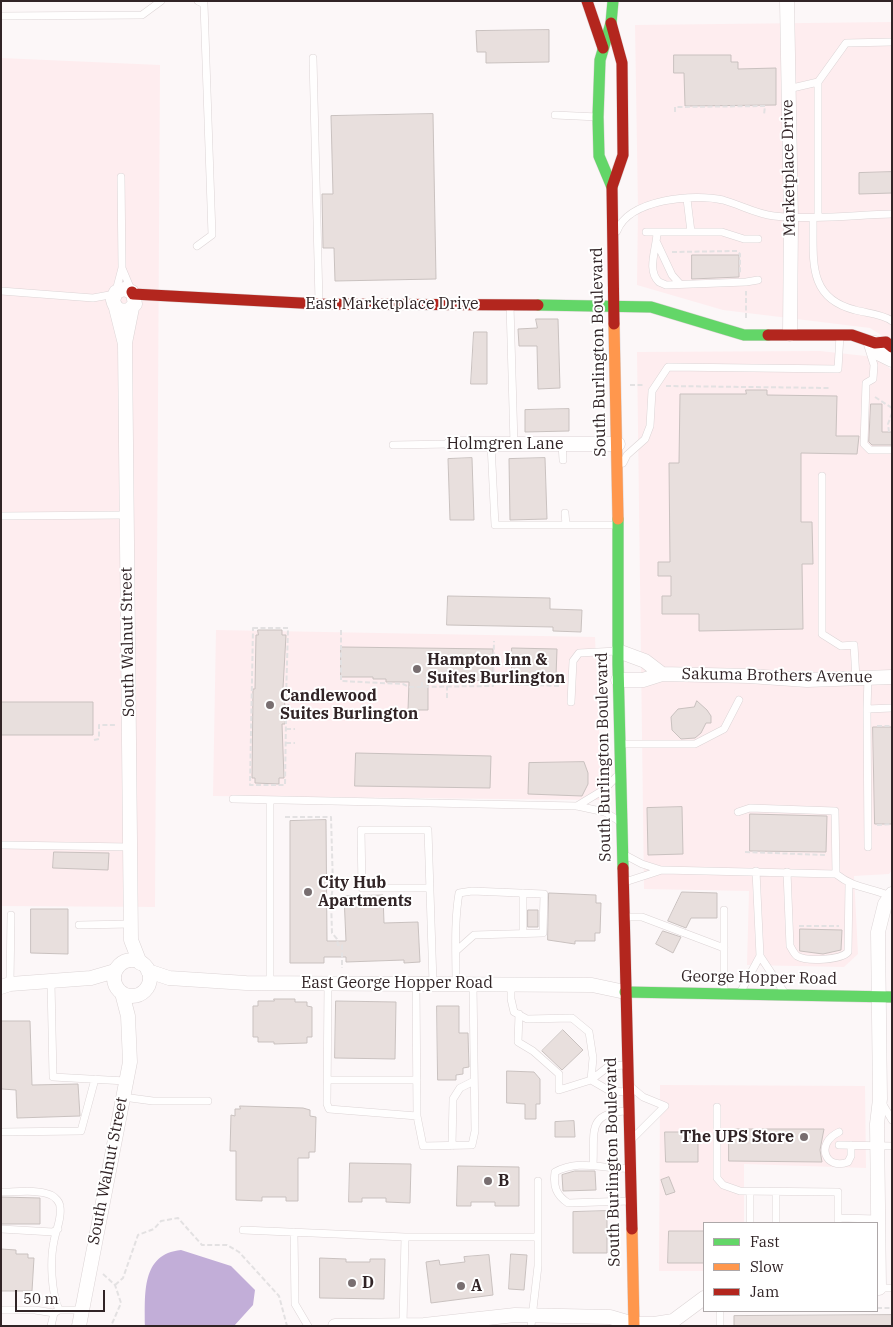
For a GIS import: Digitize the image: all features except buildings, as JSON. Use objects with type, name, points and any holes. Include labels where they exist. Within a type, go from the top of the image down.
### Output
[{"type":"main road","points":[[587,1],[603,49]]},
{"type":"main road","name":"South Burlington Boulevard","points":[[612,187],[599,156],[598,117],[600,60],[614,4]]},
{"type":"main road","name":"South Burlington Boulevard","points":[[610,23],[622,63],[623,90],[623,155],[612,187],[613,306],[618,444],[618,680],[634,1325]]},
{"type":"main road","name":"East Marketplace Drive","points":[[171,296],[319,304],[510,304],[651,307],[744,335],[840,335],[886,342],[892,347]]},
{"type":"main road","name":"George Hopper Road","points":[[625,992],[886,997]]},
{"type":"street","name":"Marketplace Drive","points":[[787,1],[790,334]]},
{"type":"street","points":[[124,289],[133,300],[124,311],[116,300],[124,289]]},
{"type":"street","name":"East Marketplace Drive","points":[[133,300],[171,296]]},
{"type":"street","name":"South Walnut Street","points":[[116,300],[125,344],[131,940],[144,978]]},
{"type":"street","name":"South Walnut Street","points":[[125,344],[132,320],[133,300]]},
{"type":"street","points":[[870,340],[878,353],[892,360]]},
{"type":"street","name":"Holmgren Lane","points":[[451,444],[618,444]]},
{"type":"street","name":"Sakuma Brothers Avenue","points":[[618,651],[644,661],[662,674]]},
{"type":"street","name":"Sakuma Brothers Avenue","points":[[618,680],[643,680],[662,674],[749,676],[807,680],[892,677]]},
{"type":"street","points":[[882,1288],[878,1219],[877,1146],[886,997],[878,932],[885,904],[891,895]]},
{"type":"street","name":"South Walnut Street","points":[[79,1326],[130,1062],[128,1016],[119,990],[117,968],[131,940]]},
{"type":"street","points":[[6,986],[91,978],[117,968],[130,960],[144,978]]},
{"type":"street","points":[[91,978],[132,996],[144,978]]},
{"type":"street","points":[[128,1016],[144,978]]},
{"type":"street","name":"East George Hopper Road","points":[[144,978],[270,983],[592,985],[625,992]]},
{"type":"street","points":[[335,1326],[424,1325],[515,1314],[531,1320],[610,1317],[634,1325],[673,1323],[703,1299]]},
{"type":"lane","points":[[1,16],[142,15],[161,1]]},
{"type":"lane","points":[[197,246],[212,235],[204,4],[198,1]]},
{"type":"lane","points":[[892,42],[846,43],[818,82],[814,272],[818,286],[826,296],[848,308],[892,321]]},
{"type":"lane","points":[[313,58],[319,304]]},
{"type":"lane","points":[[788,90],[818,82]]},
{"type":"lane","points":[[555,115],[598,117]]},
{"type":"lane","points":[[116,300],[122,268],[121,177]]},
{"type":"lane","points":[[687,199],[690,232]]},
{"type":"lane","points":[[613,241],[619,227],[638,210],[660,200],[722,200],[761,214],[790,217],[816,218],[892,214]]},
{"type":"lane","points":[[646,232],[722,232],[744,239],[758,239]]},
{"type":"lane","points":[[657,232],[657,242],[652,258],[656,279],[666,285],[758,280]]},
{"type":"lane","points":[[657,242],[672,275],[680,284]]},
{"type":"lane","points":[[122,268],[133,300]]},
{"type":"lane","points":[[1,292],[116,300]]},
{"type":"lane","points":[[93,298],[116,300]]},
{"type":"lane","points":[[510,304],[514,444]]},
{"type":"lane","points":[[618,473],[627,455],[645,439],[650,426],[652,391],[668,367],[838,369],[840,335]]},
{"type":"lane","points":[[870,340],[874,369],[873,378],[866,383],[864,394],[864,444],[870,450],[892,450]]},
{"type":"lane","name":"Holmgren Lane","points":[[393,445],[451,444]]},
{"type":"lane","points":[[490,444],[495,525],[618,525]]},
{"type":"lane","points":[[562,444],[563,460]]},
{"type":"lane","points":[[822,476],[822,634],[841,646],[854,645],[862,678],[867,709],[868,847]]},
{"type":"lane","points":[[566,513],[566,525]]},
{"type":"lane","points":[[1,516],[127,514]]},
{"type":"lane","points":[[571,702],[573,661],[579,653],[618,651]]},
{"type":"lane","points":[[620,744],[695,744],[724,729],[739,700]]},
{"type":"lane","points":[[867,709],[892,708]]},
{"type":"lane","points":[[577,806],[605,789],[620,773]]},
{"type":"lane","points":[[233,799],[577,806],[605,812],[622,822]]},
{"type":"lane","points":[[270,800],[270,983]]},
{"type":"lane","points":[[738,812],[750,808],[835,811],[836,874]]},
{"type":"lane","points":[[430,888],[362,888],[361,830],[428,830],[430,888],[433,983]]},
{"type":"lane","points":[[3,845],[130,847]]},
{"type":"lane","points":[[622,853],[642,864],[662,870],[836,874],[849,884],[891,895]]},
{"type":"lane","points":[[623,884],[662,870]]},
{"type":"lane","points":[[740,994],[760,956],[756,871]]},
{"type":"lane","points":[[787,872],[790,946],[797,956],[802,958],[837,959],[848,952],[849,884]]},
{"type":"lane","points":[[456,951],[474,935],[544,933],[544,894],[472,891],[459,893],[456,911],[456,951],[456,983]]},
{"type":"lane","points":[[523,893],[523,933]]},
{"type":"lane","points":[[724,910],[724,994]]},
{"type":"lane","points":[[6,986],[11,915]]},
{"type":"lane","points":[[624,916],[642,917],[724,948]]},
{"type":"lane","points":[[79,925],[131,924]]},
{"type":"lane","points":[[760,956],[786,994]]},
{"type":"lane","points":[[51,982],[53,1077],[126,1081]]},
{"type":"lane","points":[[328,983],[329,1109],[417,1116]]},
{"type":"lane","points":[[416,983],[417,1116],[424,1146],[472,1146],[475,1131],[473,983]]},
{"type":"lane","points":[[511,984],[511,999],[514,1012],[527,1019],[572,1018],[588,1032],[593,1058],[591,1080]]},
{"type":"lane","points":[[519,1014],[518,1042],[533,1051],[559,1074],[559,1090],[591,1080],[609,1066],[627,1066]]},
{"type":"lane","points":[[1,1132],[81,1131],[95,1079]]},
{"type":"lane","points":[[328,1080],[417,1080]]},
{"type":"lane","points":[[591,1080],[610,1090],[627,1088],[666,1106],[628,1143]]},
{"type":"lane","points":[[452,1146],[453,1099],[460,1088],[474,1081]]},
{"type":"lane","points":[[123,1097],[153,1101],[208,1101]]},
{"type":"lane","points":[[880,1099],[892,1120]]},
{"type":"lane","points":[[717,1107],[717,1178],[730,1189],[750,1192],[838,1192],[838,1221],[878,1219]]},
{"type":"lane","points":[[593,1165],[596,1124],[603,1115],[610,1112],[628,1111]]},
{"type":"lane","points":[[839,1132],[829,1136],[825,1144],[827,1158],[842,1165],[848,1162],[851,1156],[851,1145]]},
{"type":"lane","points":[[839,1145],[892,1146]]},
{"type":"lane","points":[[629,1168],[612,1169],[593,1165],[568,1165],[555,1172],[553,1184],[561,1198],[568,1203],[630,1201]]},
{"type":"lane","points":[[531,1320],[538,1266],[538,1181]]},
{"type":"lane","points":[[1,1192],[42,1192],[53,1196],[60,1204],[58,1229],[54,1241],[53,1280],[56,1311],[51,1326]]},
{"type":"lane","points":[[750,1192],[750,1222]]},
{"type":"lane","points":[[776,1192],[776,1222]]},
{"type":"lane","points":[[1,1229],[53,1232],[58,1229]]},
{"type":"lane","points":[[243,1230],[405,1237],[538,1237]]},
{"type":"lane","points":[[294,1232],[295,1304],[308,1326]]},
{"type":"lane","points":[[403,1325],[405,1237]]},
{"type":"lane","points":[[1,1310],[81,1310]]},
{"type":"lane","points":[[720,1312],[720,1326]]},
{"type":"path","points":[[675,112],[675,107],[764,106],[764,115]]},
{"type":"path","points":[[664,252],[737,251],[740,254],[740,278]]},
{"type":"path","points":[[746,286],[746,321]]},
{"type":"path","points":[[630,385],[646,386]]},
{"type":"path","points":[[659,386],[830,388]]},
{"type":"path","points":[[872,394],[892,408]]},
{"type":"path","points":[[889,432],[888,424],[892,413]]},
{"type":"path","points":[[252,628],[288,628],[286,744],[285,785],[266,784],[251,786],[252,628]]},
{"type":"path","points":[[341,630],[341,681],[422,687],[493,686],[494,641]]},
{"type":"path","points":[[531,678],[531,684]]},
{"type":"path","points":[[422,682],[422,687]]},
{"type":"path","points":[[509,684],[559,686]]},
{"type":"path","points":[[447,698],[448,686]]},
{"type":"path","points":[[94,740],[99,739],[99,725],[116,725]]},
{"type":"path","points":[[870,726],[892,726]]},
{"type":"path","points":[[286,728],[295,729]]},
{"type":"path","points":[[286,744],[295,744]]},
{"type":"path","points":[[286,817],[331,817],[333,886],[330,900],[332,933],[337,939],[338,945],[342,945],[342,968]]},
{"type":"path","points":[[746,852],[836,855]]},
{"type":"path","points":[[794,926],[845,926]]},
{"type":"path","points":[[115,1285],[123,1278],[138,1235],[154,1230],[161,1220],[178,1218],[202,1245],[228,1245],[239,1252],[279,1296],[287,1326]]},
{"type":"path","points":[[103,1274],[115,1285],[121,1303],[111,1326]]},
{"type":"path","points":[[878,1308],[892,1308]]},
{"type":"shaded area","points":[[892,22],[892,342],[870,328],[723,310],[637,285],[638,209],[635,25]]},
{"type":"shaded area","points":[[1,58],[160,65],[155,907],[1,906]]},
{"type":"shaded area","points":[[820,351],[875,357],[892,370],[892,870],[889,874],[854,876],[858,954],[844,967],[747,965],[749,891],[644,889],[637,352]]},
{"type":"shaded area","points":[[216,630],[595,637],[602,800],[213,796]]},
{"type":"shaded area","points":[[660,1085],[865,1086],[866,1168],[744,1164],[744,1222],[703,1222],[703,1271],[659,1271]]},
{"type":"shaded area","points":[[181,1250],[231,1266],[255,1290],[253,1305],[234,1326],[145,1326],[146,1289],[152,1267],[158,1259],[168,1253]]},
{"type":"traffic: fast","points":[[612,187],[599,156],[598,117],[600,60],[611,23],[613,1]]},
{"type":"traffic: fast","points":[[538,305],[651,307],[744,335],[768,335]]},
{"type":"traffic: fast","points":[[618,519],[618,664],[623,868]]},
{"type":"traffic: fast","points":[[625,992],[892,997]]},
{"type":"traffic: slow","points":[[614,324],[618,519]]},
{"type":"traffic: slow","points":[[632,1229],[634,1326]]},
{"type":"traffic: jam","points":[[587,1],[603,48]]},
{"type":"traffic: jam","points":[[611,23],[622,63],[623,155],[612,187],[614,324]]},
{"type":"traffic: jam","points":[[132,292],[133,294],[319,304],[538,305]]},
{"type":"traffic: jam","points":[[768,335],[852,335],[875,343],[886,342],[892,347]]},
{"type":"traffic: jam","points":[[623,868],[632,1229]]},
{"type":"place","name":"Hampton Inn & Suites Burlington","points":[[417,669]]},
{"type":"place","name":"Candlewood Suites Burlington","points":[[270,705]]},
{"type":"place","name":"City Hub Apartments","points":[[308,892]]},
{"type":"place","name":"The UPS Store","points":[[804,1137]]},
{"type":"place","name":"B","points":[[488,1181]]},
{"type":"place","name":"D","points":[[352,1283]]},
{"type":"place","name":"A","points":[[461,1286]]}]
